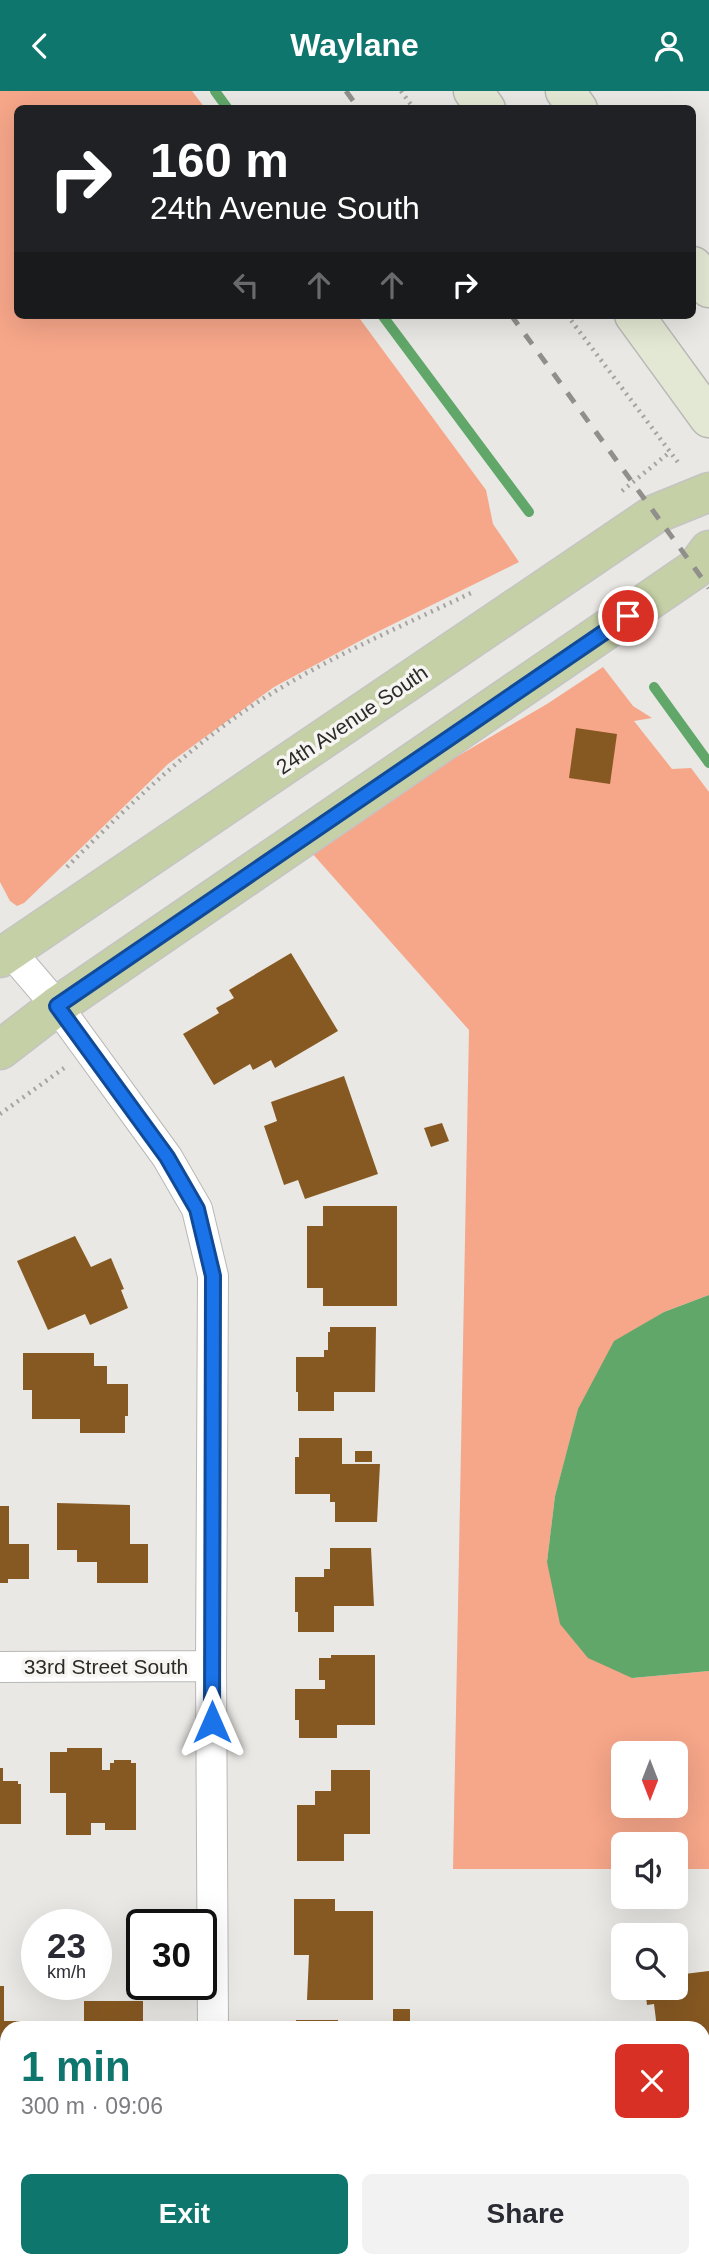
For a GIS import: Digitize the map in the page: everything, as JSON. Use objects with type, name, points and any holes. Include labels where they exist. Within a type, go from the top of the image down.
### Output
[{"type":"main road","points":[[696,270],[709,288]]},
{"type":"main road","points":[[637,319],[709,418]]},
{"type":"main road","name":"24th Avenue South","points":[[5,955],[655,514],[706,493]]},
{"type":"main road","points":[[0,1050],[57,1006],[695,569],[709,550]]},
{"type":"street","name":"33rd Street South","points":[[5,955],[57,1006],[167,1157],[197,1209],[213,1276],[213,2021]]},
{"type":"street","name":"33rd Street South","points":[[0,1667],[211,1666]]},
{"type":"path","points":[[570,319],[670,452],[706,493]]},
{"type":"path","points":[[622,491],[670,452]]},
{"type":"path","points":[[66,868],[113,821],[178,763],[233,719],[301,676],[475,591]]},
{"type":"path","points":[[0,1114],[88,1050]]},
{"type":"shaded area","points":[[0,91],[192,91],[203,105],[14,105],[14,319],[360,319],[486,490],[493,524],[519,562],[369,636],[274,687],[168,764],[24,903],[17,906],[10,901],[0,882]]},
{"type":"shaded area","points":[[603,667],[633,706],[652,718],[634,721],[672,769],[691,768],[709,792],[709,1295],[664,1312],[614,1342],[578,1410],[555,1496],[547,1562],[632,1678],[709,1671],[709,1869],[688,1869],[688,1832],[611,1832],[611,1869],[453,1869],[469,1030],[311,852],[393,794],[547,704]]},
{"type":"shaded area","points":[[709,1295],[709,1671],[632,1678],[588,1658],[560,1624],[547,1562],[555,1496],[578,1409],[614,1341],[664,1312]]},
{"type":"building","points":[[576,728],[617,734],[610,784],[569,778]]},
{"type":"building","points":[[291,953],[338,1031],[275,1068],[271,1060],[253,1070],[250,1064],[214,1085],[183,1034],[219,1013],[216,1008],[234,998],[229,990]]},
{"type":"building","points":[[344,1076],[378,1174],[305,1199],[298,1180],[284,1185],[264,1126],[277,1121],[271,1102]]},
{"type":"building","points":[[442,1123],[449,1141],[431,1147],[424,1128]]},
{"type":"building","points":[[323,1206],[397,1206],[397,1306],[323,1306],[323,1288],[307,1288],[307,1226],[323,1226]]},
{"type":"building","points":[[75,1236],[91,1267],[111,1258],[124,1289],[121,1290],[128,1308],[90,1325],[85,1314],[48,1330],[17,1261]]},
{"type":"building","points":[[330,1327],[376,1327],[375,1392],[334,1392],[334,1411],[298,1411],[296,1357],[324,1357],[324,1350],[328,1350]]},
{"type":"building","points":[[23,1353],[94,1353],[94,1366],[107,1366],[107,1384],[128,1384],[125,1433],[80,1433],[80,1419],[32,1419],[32,1390],[23,1390]]},
{"type":"building","points":[[299,1438],[342,1438],[342,1464],[380,1464],[377,1522],[335,1522],[335,1502],[330,1502],[330,1494],[295,1494],[295,1457],[299,1457]]},
{"type":"building","points":[[355,1451],[372,1451],[372,1462],[355,1462]]},
{"type":"building","points":[[57,1503],[130,1505],[130,1544],[148,1544],[148,1583],[97,1583],[97,1562],[77,1562],[77,1550],[57,1550]]},
{"type":"building","points":[[0,1506],[9,1506],[9,1544],[29,1544],[29,1579],[8,1579],[8,1583],[0,1583]]},
{"type":"building","points":[[330,1548],[371,1548],[374,1606],[334,1606],[334,1632],[298,1632],[295,1577],[324,1577],[324,1569],[330,1569]]},
{"type":"building","points":[[331,1655],[375,1655],[375,1725],[337,1725],[337,1738],[299,1738],[299,1720],[295,1720],[295,1689],[325,1689],[325,1680],[319,1680],[319,1658],[331,1658]]},
{"type":"building","points":[[67,1748],[102,1748],[102,1770],[110,1770],[110,1763],[114,1763],[114,1760],[131,1760],[131,1763],[136,1763],[136,1830],[105,1830],[105,1823],[91,1823],[91,1835],[66,1835],[66,1793],[50,1793],[50,1752],[67,1752]]},
{"type":"building","points":[[0,1768],[3,1768],[3,1781],[18,1781],[18,1784],[21,1784],[21,1824],[0,1824]]},
{"type":"building","points":[[331,1770],[370,1770],[370,1834],[344,1834],[344,1861],[297,1861],[297,1805],[315,1805],[315,1791],[331,1791]]},
{"type":"building","points":[[294,1899],[335,1899],[335,1911],[373,1911],[373,2000],[307,2000],[309,1955],[294,1955]]},
{"type":"building","points":[[709,1971],[709,2021],[656,2021],[654,2004],[647,2005],[646,2000],[688,2000],[688,1974]]},
{"type":"building","points":[[0,1986],[4,1986],[4,2021],[0,2021]]},
{"type":"building","points":[[84,2001],[143,2001],[143,2021],[84,2021]]},
{"type":"building","points":[[393,2009],[410,2009],[410,2021],[393,2021]]},
{"type":"building","points":[[296,2020],[338,2020],[338,2021]]},
{"type":"waterway","points":[[215,91],[225,105]]},
{"type":"waterway","points":[[385,319],[529,512]]},
{"type":"waterway","points":[[654,687],[709,763]]},
{"type":"railway","points":[[346,91],[356,105]]},
{"type":"railway","points":[[514,319],[709,588]]},
{"type":"route","points":[[212,1722],[213,1276],[197,1209],[167,1157],[57,1006],[628,616]]}]
